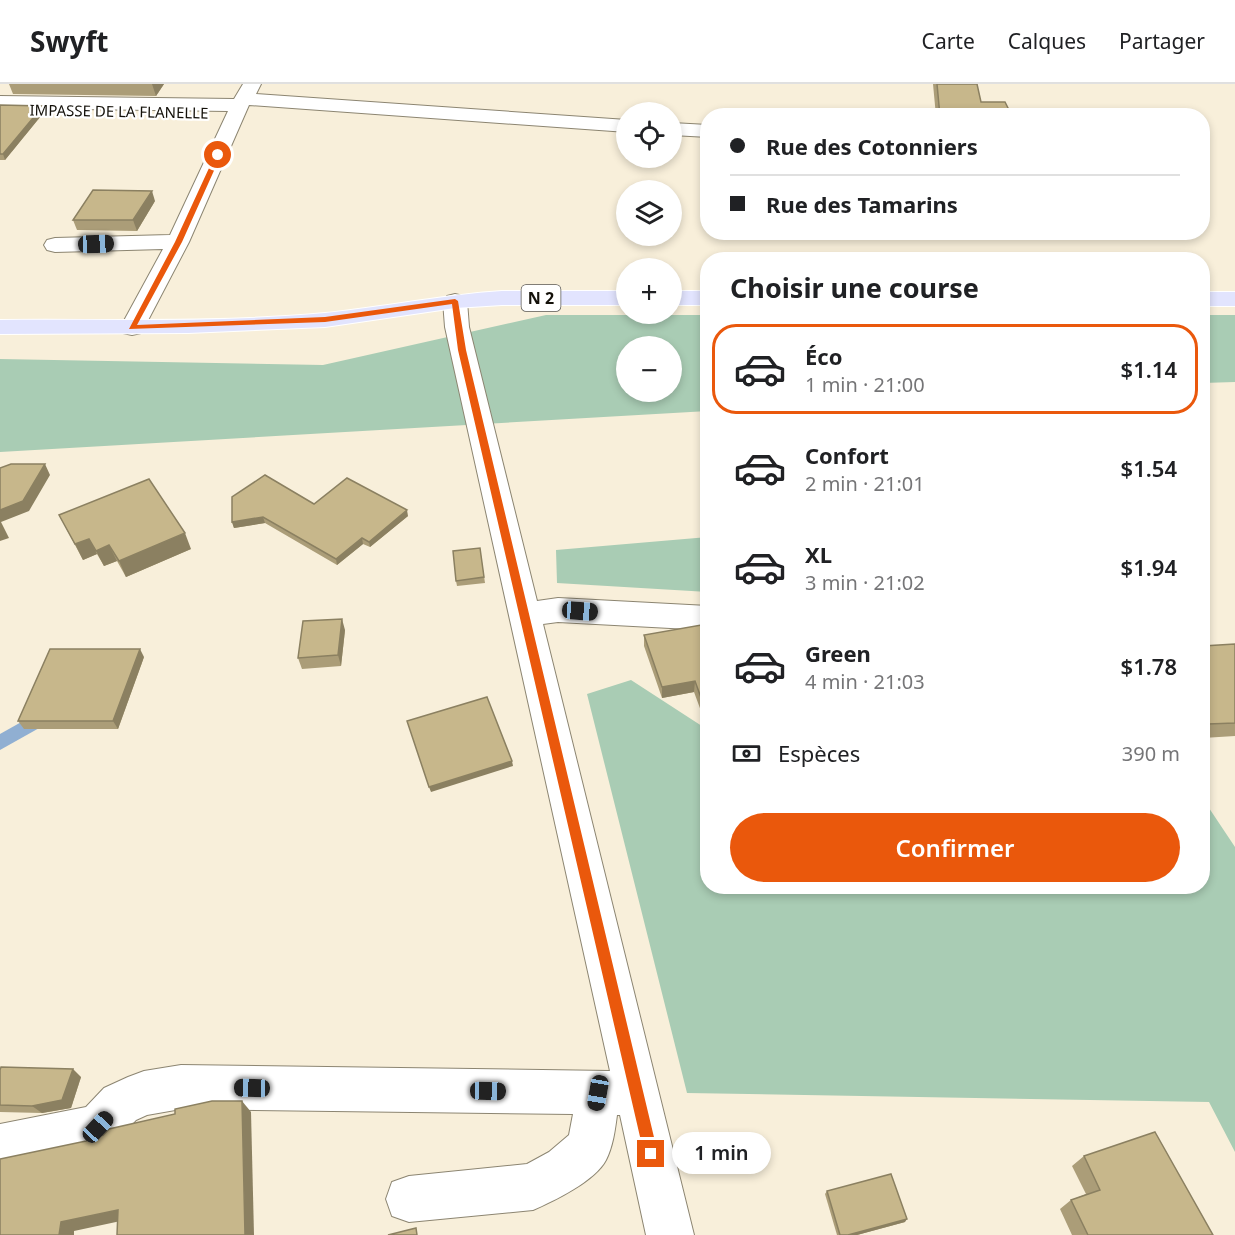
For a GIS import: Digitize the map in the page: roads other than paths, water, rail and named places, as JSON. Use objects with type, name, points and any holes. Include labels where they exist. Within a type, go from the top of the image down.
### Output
[{"type":"main road","name":"N 2","points":[[0,327],[132,328],[325,320],[455,301],[502,298],[616,298]]},
{"type":"main road","points":[[682,298],[700,298]]},
{"type":"main road","points":[[1210,299],[1235,299]]},
{"type":"street","points":[[190,104],[200,84]]},
{"type":"street","points":[[132,328],[178,242],[243,100]]},
{"type":"street","points":[[0,102],[190,104],[243,100],[616,125]]},
{"type":"street","name":"IMPASSE DE LA FLANELLE","points":[[0,110],[243,100]]},
{"type":"street","points":[[682,130],[700,131]]},
{"type":"street","points":[[55,245],[178,242]]},
{"type":"street","points":[[455,301],[457,327],[525,615],[618,1093],[670,1235]]},
{"type":"street","points":[[525,615],[558,610],[700,618]]},
{"type":"street","points":[[0,1147],[98,1127],[120,1104],[144,1093],[181,1087],[618,1093]]},
{"type":"street","points":[[409,1199],[533,1187],[565,1168],[589,1147],[618,1093]]},
{"type":"water","points":[[32,716],[41,727],[0,750],[0,734]]}]
